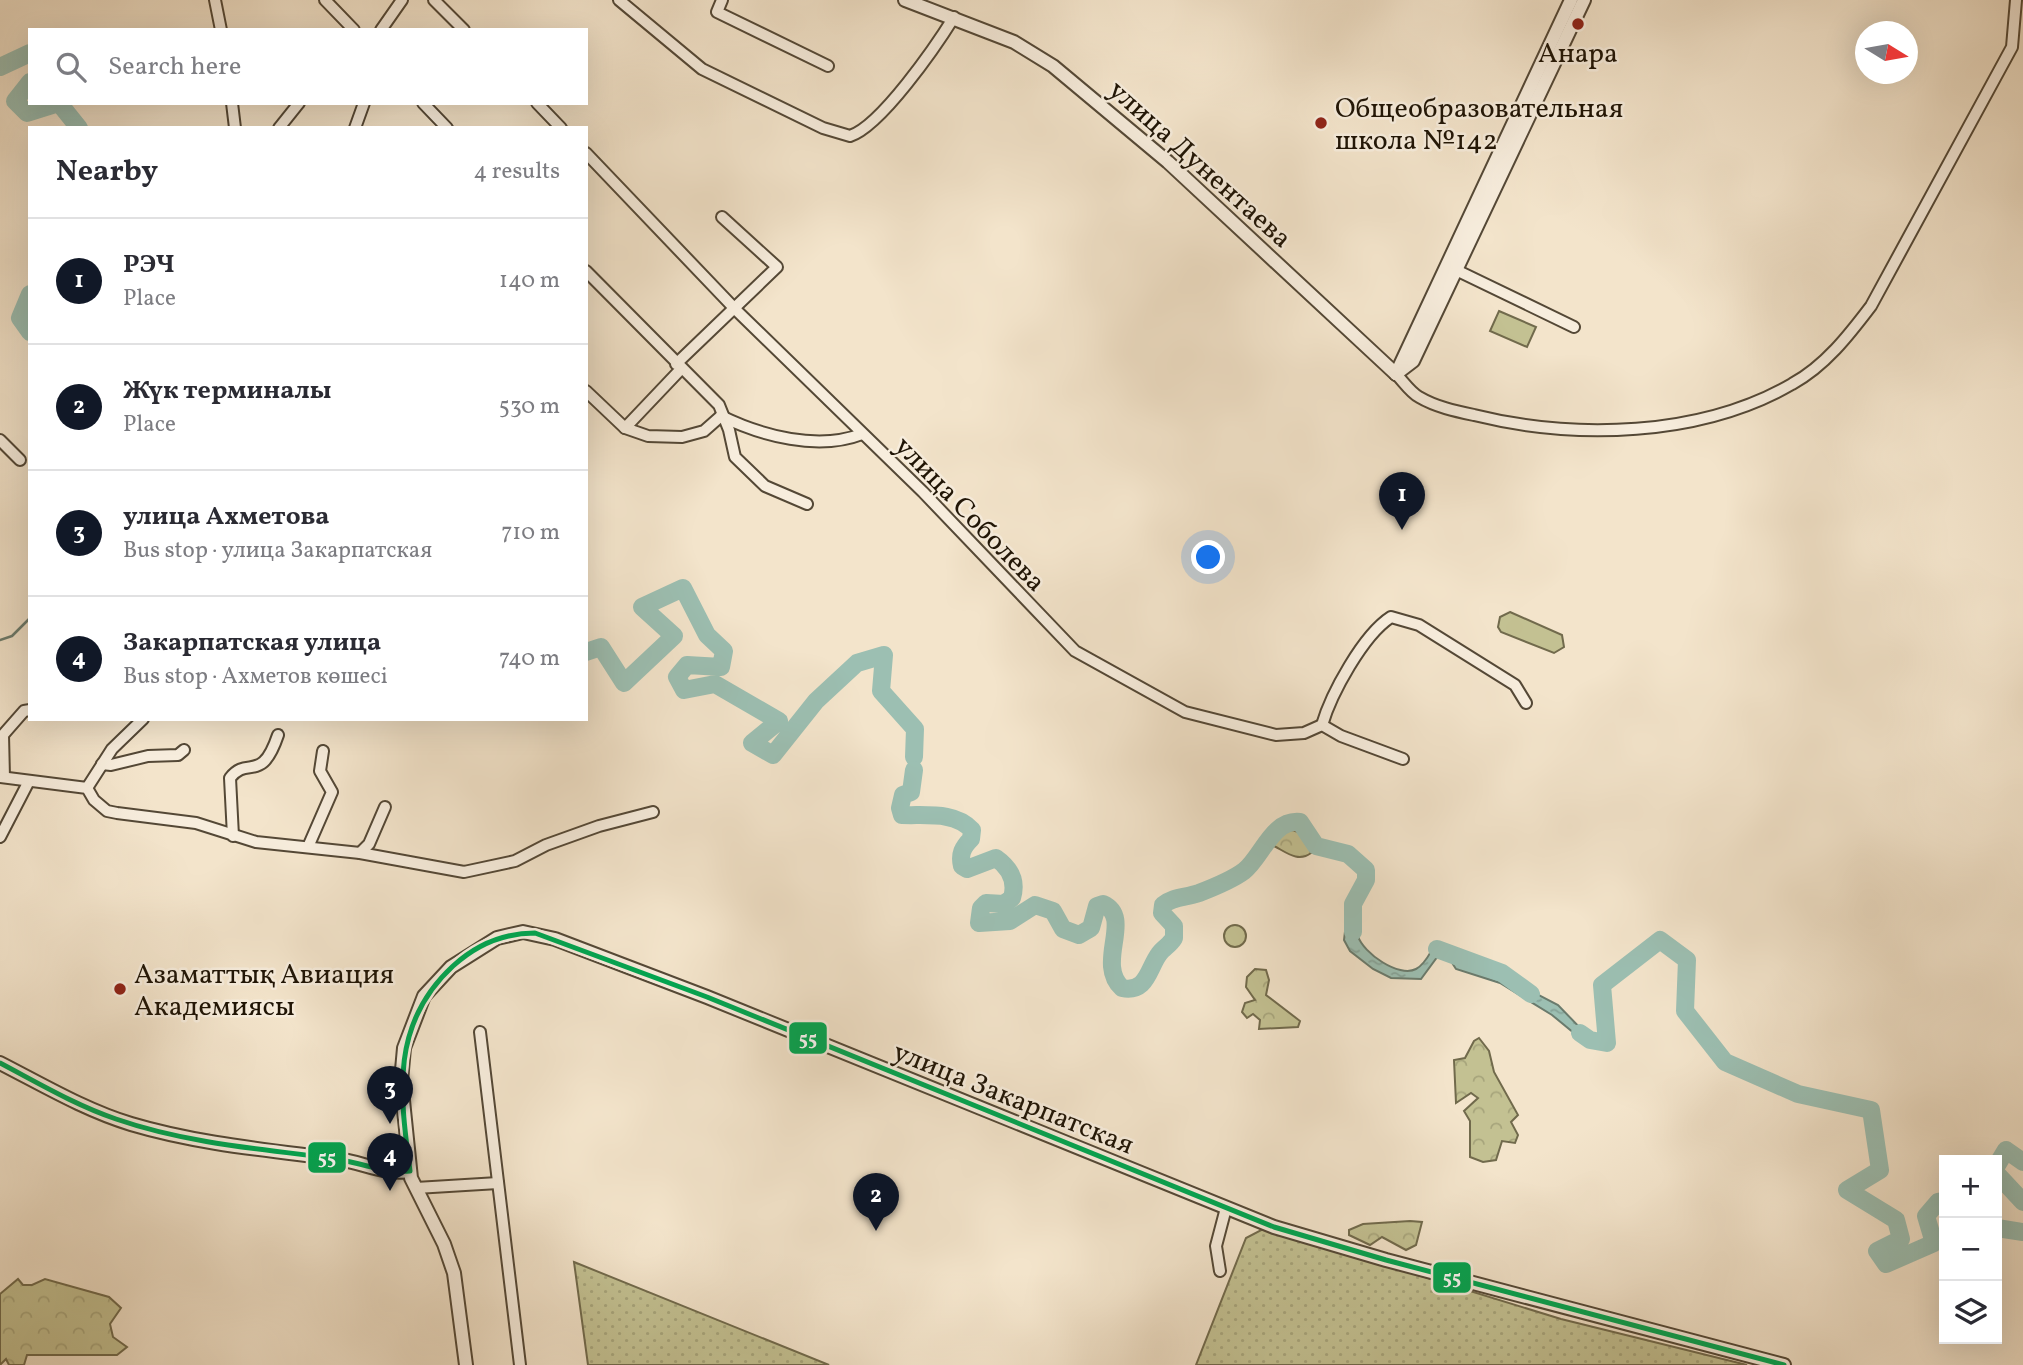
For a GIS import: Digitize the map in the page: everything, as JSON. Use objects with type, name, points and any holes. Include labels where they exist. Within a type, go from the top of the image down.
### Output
[{"type":"street","points":[[215,0],[221,28]]},
{"type":"street","points":[[325,0],[352,28]]},
{"type":"street","points":[[382,28],[402,0]]},
{"type":"street","points":[[434,0],[462,28]]},
{"type":"street","points":[[618,0],[702,69],[823,128],[850,136],[869,127],[938,43],[954,17]]},
{"type":"street","points":[[722,0],[717,12],[828,66]]},
{"type":"street","name":"улица Дунентаева","points":[[905,0],[1014,42],[1053,66],[1168,162],[1396,374]]},
{"type":"street","points":[[1396,374],[1571,0]]},
{"type":"street","points":[[1396,374],[1413,361],[1584,0]]},
{"type":"street","points":[[1396,374],[1416,396],[1438,406],[1501,422],[1568,431],[1658,425],[1713,416],[1791,385],[1813,371],[1849,336],[1871,306],[2012,47],[2016,0]]},
{"type":"street","points":[[232,105],[235,126]]},
{"type":"street","points":[[281,126],[297,105]]},
{"type":"street","points":[[356,126],[363,105]]},
{"type":"street","points":[[425,105],[445,126]]},
{"type":"street","points":[[539,105],[559,126]]},
{"type":"street","name":"улица Соболева","points":[[588,155],[736,310],[923,492],[1075,651],[1185,712],[1276,735],[1304,733],[1322,726]]},
{"type":"street","points":[[625,428],[679,366],[777,267],[722,217]]},
{"type":"street","points":[[1456,270],[1574,327]]},
{"type":"street","points":[[588,273],[719,405],[721,416],[729,430],[735,457],[765,486],[807,504]]},
{"type":"street","points":[[588,393],[625,428],[648,436],[682,437],[704,431],[721,416]]},
{"type":"street","points":[[721,416],[761,433],[798,438],[845,441],[862,434]]},
{"type":"street","points":[[0,440],[20,460]]},
{"type":"street","points":[[1403,760],[1322,726],[1330,702],[1369,637],[1391,617],[1419,625],[1515,685],[1527,703]]},
{"type":"street","points":[[28,710],[24,711],[2,734],[2,777],[61,782],[87,788],[94,800],[107,811],[196,823],[256,842],[359,853],[448,870],[481,871],[515,861],[546,845],[599,826],[653,812]]},
{"type":"street","points":[[87,788],[112,749],[141,721]]},
{"type":"street","points":[[233,836],[230,778],[235,771],[263,765],[271,757],[278,735]]},
{"type":"street","points":[[102,764],[111,765],[148,756],[178,755],[184,750]]},
{"type":"street","points":[[308,847],[332,792],[320,771],[324,751]]},
{"type":"street","points":[[0,837],[29,781]]},
{"type":"street","points":[[359,853],[369,844],[385,807]]},
{"type":"street","name":"улица Закарпатская","points":[[466,1365],[454,1273],[444,1244],[410,1171],[402,1064],[415,1013],[435,982],[458,961],[497,938],[523,932],[555,939],[707,997],[1274,1227],[1386,1260],[1784,1365]]},
{"type":"street","points":[[480,1032],[520,1365]]},
{"type":"street","points":[[0,1063],[72,1100],[128,1123],[172,1135],[217,1144],[347,1160],[392,1172],[410,1171]]},
{"type":"street","points":[[416,1188],[498,1183]]},
{"type":"street","points":[[1220,1271],[1216,1246],[1226,1209]]},
{"type":"green space","points":[[1499,311],[1536,327],[1527,347],[1490,331]]},
{"type":"green space","points":[[1510,612],[1562,635],[1564,647],[1554,653],[1501,632],[1498,627],[1500,617]]},
{"type":"green space","points":[[1293,830],[1305,838],[1311,853],[1297,857],[1274,846],[1274,839],[1280,832]]},
{"type":"green space","points":[[1235,925],[1243,928],[1246,936],[1243,944],[1235,947],[1227,944],[1224,936],[1227,928]]},
{"type":"green space","points":[[1255,969],[1266,970],[1269,980],[1266,995],[1300,1021],[1298,1027],[1259,1029],[1260,1020],[1253,1014],[1247,1018],[1242,1012],[1245,1003],[1255,1000],[1246,987],[1247,977]]},
{"type":"green space","points":[[1479,1038],[1489,1051],[1494,1072],[1518,1115],[1511,1122],[1518,1135],[1515,1143],[1502,1141],[1496,1160],[1483,1162],[1470,1157],[1470,1121],[1464,1111],[1478,1098],[1471,1093],[1456,1103],[1454,1060],[1465,1058],[1474,1041]]},
{"type":"green space","points":[[1422,1222],[1416,1245],[1406,1250],[1382,1237],[1370,1245],[1349,1235],[1349,1230],[1363,1224]]},
{"type":"green space","points":[[1265,1228],[1561,1319],[1747,1365],[1196,1365],[1246,1238]]},
{"type":"green space","points":[[574,1262],[829,1365],[588,1365]]},
{"type":"green space","points":[[18,1279],[23,1285],[32,1285],[45,1279],[109,1297],[121,1308],[110,1324],[113,1337],[127,1347],[117,1355],[27,1355],[24,1365],[9,1365],[6,1359],[0,1365],[0,1294]]},
{"type":"water","points":[[1348,906],[1356,909],[1356,930],[1361,943],[1382,962],[1409,971],[1424,962],[1433,948],[1442,946],[1472,967],[1492,971],[1558,1005],[1584,1032],[1593,1037],[1598,1035],[1600,1048],[1591,1047],[1552,1015],[1500,983],[1456,969],[1447,955],[1438,956],[1421,979],[1391,978],[1373,969],[1350,951],[1344,940]]},
{"type":"waterway","points":[[0,67],[28,54]]},
{"type":"waterway","points":[[28,85],[15,101],[27,113],[53,105]]},
{"type":"waterway","points":[[61,105],[77,126]]},
{"type":"waterway","points":[[28,299],[20,318],[28,329]]},
{"type":"waterway","points":[[588,651],[601,647],[624,683],[674,636],[642,607],[683,588],[707,635],[724,651],[721,667],[687,665],[677,677],[684,690],[715,684],[779,721],[752,743],[773,755],[816,701],[857,663],[884,655],[881,691],[915,729],[914,757]]},
{"type":"waterway","points":[[0,640],[12,636],[28,620]]},
{"type":"waterway","points":[[914,770],[911,792],[903,795],[900,808],[902,815],[948,817],[965,824],[972,830],[971,839],[961,854],[962,866],[967,869],[996,858],[1011,875],[1014,886],[1012,898],[1004,904],[986,903],[981,908],[979,923],[1010,921],[1035,905],[1053,911],[1063,929],[1079,935],[1091,928],[1097,906],[1103,904],[1112,911],[1115,920],[1112,966],[1115,978],[1122,988],[1130,989],[1142,983],[1159,954],[1174,938],[1174,926],[1162,913],[1163,905],[1171,900],[1210,889],[1244,871],[1275,832],[1290,823],[1300,822],[1316,846],[1348,854],[1366,870],[1366,880],[1353,904],[1353,932]]},
{"type":"waterway","points":[[1580,1033],[1590,1040],[1607,1043],[1602,985],[1660,940],[1687,960],[1685,1011],[1725,1062],[1798,1094],[1871,1110],[1880,1170],[1847,1190],[1896,1220],[1901,1239],[1877,1251],[1886,1264],[1934,1243],[1926,1216],[1939,1202]]},
{"type":"waterway","points":[[1437,949],[1502,973],[1531,994]]},
{"type":"waterway","points":[[2002,1157],[2006,1150],[2023,1162]]},
{"type":"waterway","points":[[2002,1179],[2023,1202]]},
{"type":"waterway","points":[[2002,1229],[2023,1232]]},
{"type":"transit line","name":"55","points":[[0,1063],[86,1107],[142,1127],[222,1144],[410,1171],[404,1115],[404,1061],[418,1012],[433,988],[453,966],[471,952],[501,938],[535,933],[707,997],[1274,1227],[1386,1260],[1784,1365]]},
{"type":"place","name":"Анара","points":[[1578,24]]},
{"type":"place","name":"Общеобразовательная школа №142","points":[[1321,123]]},
{"type":"place","name":"РЭЧ","points":[[1402,530]]},
{"type":"place","name":"Азаматтық Авиация Академиясы","points":[[120,989]]},
{"type":"place","name":"улица Ахметова","points":[[390,1124]]},
{"type":"place","name":"Закарпатская улица","points":[[390,1191]]},
{"type":"place","name":"Жүк терминалы","points":[[876,1231]]}]
